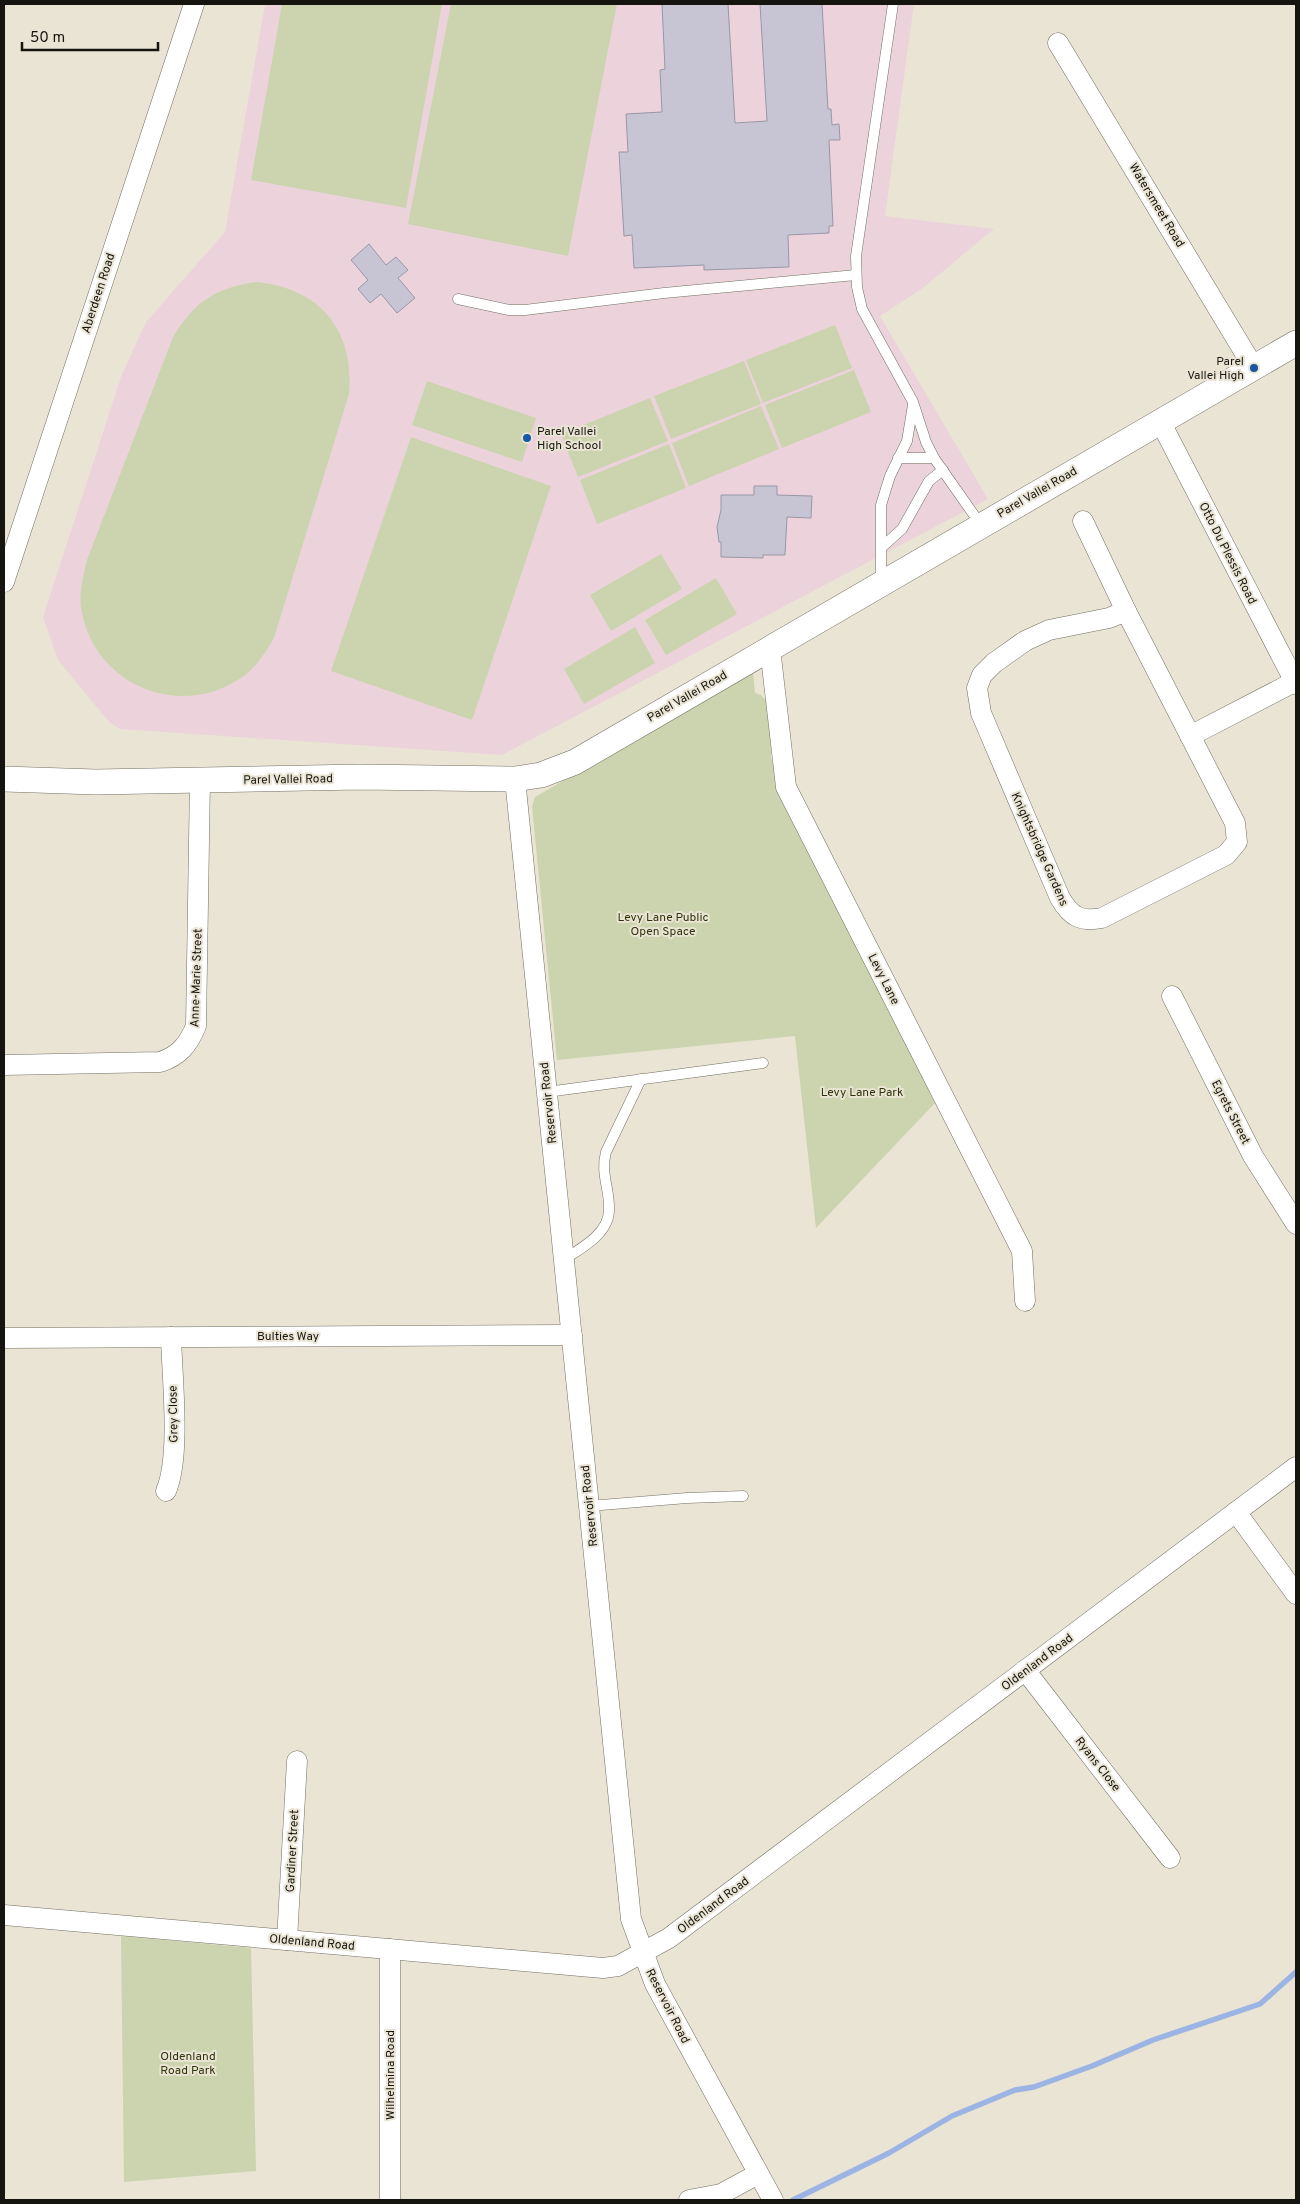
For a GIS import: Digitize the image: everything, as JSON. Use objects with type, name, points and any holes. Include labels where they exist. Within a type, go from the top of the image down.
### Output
[{"type":"street","name":"Aberdeen Road","points":[[4,582],[194,4]]},
{"type":"street","name":"Watersmeet Road","points":[[1058,43],[1254,368]]},
{"type":"street","name":"Parel Vallei Road","points":[[4,779],[96,782],[360,778],[515,779],[541,775],[575,762],[1296,343]]},
{"type":"street","name":"Otto Du Plessis Road","points":[[1160,421],[1296,682]]},
{"type":"street","name":"Knightsbridge Gardens","points":[[1083,521],[1126,611],[1235,822],[1238,832],[1233,848],[1226,855],[1102,918],[1089,921],[1076,918],[1067,911],[1060,898],[981,713],[977,688],[986,670],[1025,641],[1049,630],[1109,618],[1126,611]]},
{"type":"street","name":"Levy Lane","points":[[770,648],[786,787],[1022,1251],[1025,1301]]},
{"type":"street","points":[[1190,736],[1296,682]]},
{"type":"street","name":"Reservoir Road","points":[[515,779],[631,1919],[655,1984],[773,2200]]},
{"type":"street","name":"Anne-Marie Street","points":[[4,1065],[160,1062],[171,1059],[190,1041],[196,1026],[200,780]]},
{"type":"street","name":"Egrets Street","points":[[1172,996],[1253,1156],[1296,1224]]},
{"type":"street","name":"Bulties Way","points":[[4,1338],[572,1335]]},
{"type":"street","name":"Grey Close","points":[[166,1491],[170,1480],[173,1455],[171,1337]]},
{"type":"street","name":"Oldenland Road","points":[[4,1915],[603,1968],[618,1966],[669,1938],[1296,1467]]},
{"type":"street","points":[[1236,1512],[1296,1594]]},
{"type":"street","name":"Ryans Close","points":[[1025,1670],[1170,1858]]},
{"type":"street","name":"Gardiner Street","points":[[287,1940],[297,1761]]},
{"type":"street","name":"Wilhelmina Road","points":[[390,1949],[390,2200]]},
{"type":"street","points":[[689,2200],[721,2194],[758,2174]]},
{"type":"lane","points":[[893,4],[856,256],[858,293],[862,309],[913,402],[921,421],[926,442],[934,458],[981,525]]},
{"type":"lane","points":[[458,299],[509,310],[524,310],[664,293],[856,276]]},
{"type":"lane","points":[[881,583],[881,505],[898,458],[910,432],[913,402]]},
{"type":"lane","points":[[898,458],[934,458]]},
{"type":"lane","points":[[882,547],[902,529],[930,481],[943,470]]},
{"type":"lane","points":[[547,1092],[763,1063]]},
{"type":"lane","points":[[563,1260],[589,1243],[608,1219],[610,1210],[603,1164],[610,1144],[641,1079]]},
{"type":"lane","points":[[589,1506],[687,1498],[743,1496]]},
{"type":"shaded area","name":"Parel Vallei High School","points":[[265,4],[914,4],[885,216],[994,229],[923,288],[880,316],[988,499],[502,755],[120,729],[110,723],[58,660],[43,617],[121,377],[146,322],[225,232]]},
{"type":"green space","points":[[282,4],[442,4],[406,208],[251,180]]},
{"type":"green space","points":[[451,4],[617,4],[568,256],[408,224]]},
{"type":"green space","points":[[256,282],[279,286],[298,293],[315,303],[329,316],[339,332],[346,350],[349,371],[349,394],[271,644],[251,670],[241,678],[217,690],[192,696],[167,695],[144,688],[122,676],[104,659],[90,638],[82,613],[81,593],[84,573],[87,560],[173,337],[189,314],[207,299],[229,288]]},
{"type":"green space","points":[[835,325],[852,368],[763,403],[746,360]]},
{"type":"green space","points":[[744,361],[761,404],[671,439],[654,396]]},
{"type":"green space","points":[[854,370],[871,412],[782,448],[765,405]]},
{"type":"green space","points":[[427,381],[536,418],[522,462],[412,425]]},
{"type":"green space","points":[[650,398],[668,441],[578,477],[561,434]]},
{"type":"green space","points":[[761,406],[779,449],[689,486],[672,443]]},
{"type":"green space","points":[[411,437],[551,486],[472,720],[331,671]]},
{"type":"green space","points":[[669,444],[686,488],[597,524],[580,480]]},
{"type":"green space","points":[[661,554],[682,589],[611,631],[590,595]]},
{"type":"green space","points":[[716,578],[737,614],[666,655],[645,620]]},
{"type":"green space","points":[[635,627],[655,663],[584,704],[564,669]]},
{"type":"green space","name":"Levy Lane Public Open Space","points":[[753,671],[755,693],[761,695],[770,706],[771,758],[777,778],[776,790],[818,860],[818,872],[929,1080],[928,1090],[935,1103],[816,1228],[795,1036],[557,1060],[532,806],[535,797]]},
{"type":"green space","name":"Oldenland Road Park","points":[[121,1936],[251,1948],[256,2171],[124,2182]]},
{"type":"building","points":[[662,4],[728,4],[735,123],[767,121],[760,4],[822,4],[828,109],[831,109],[832,125],[839,124],[840,140],[829,140],[833,226],[829,226],[829,233],[788,235],[789,267],[704,270],[704,265],[634,268],[632,235],[624,236],[619,152],[628,152],[626,114],[662,112],[660,70],[665,69]]},
{"type":"building","points":[[369,244],[386,265],[396,257],[408,270],[398,278],[415,298],[397,313],[381,294],[370,303],[358,289],[368,280],[351,260]]},
{"type":"building","points":[[754,486],[777,486],[777,495],[812,496],[811,518],[787,517],[785,555],[763,555],[763,558],[721,557],[721,542],[719,542],[717,527],[721,510],[721,495],[754,495]]},
{"type":"waterway","points":[[793,2200],[889,2153],[952,2116],[1015,2090],[1034,2087],[1092,2066],[1153,2040],[1260,2004],[1296,1972]]},
{"type":"place","name":"Parel Vallei High","points":[[1254,368]]},
{"type":"place","name":"Parel Vallei High School","points":[[527,438]]},
{"type":"park label","name":"Levy Lane Park","points":[[862,1092]]}]
